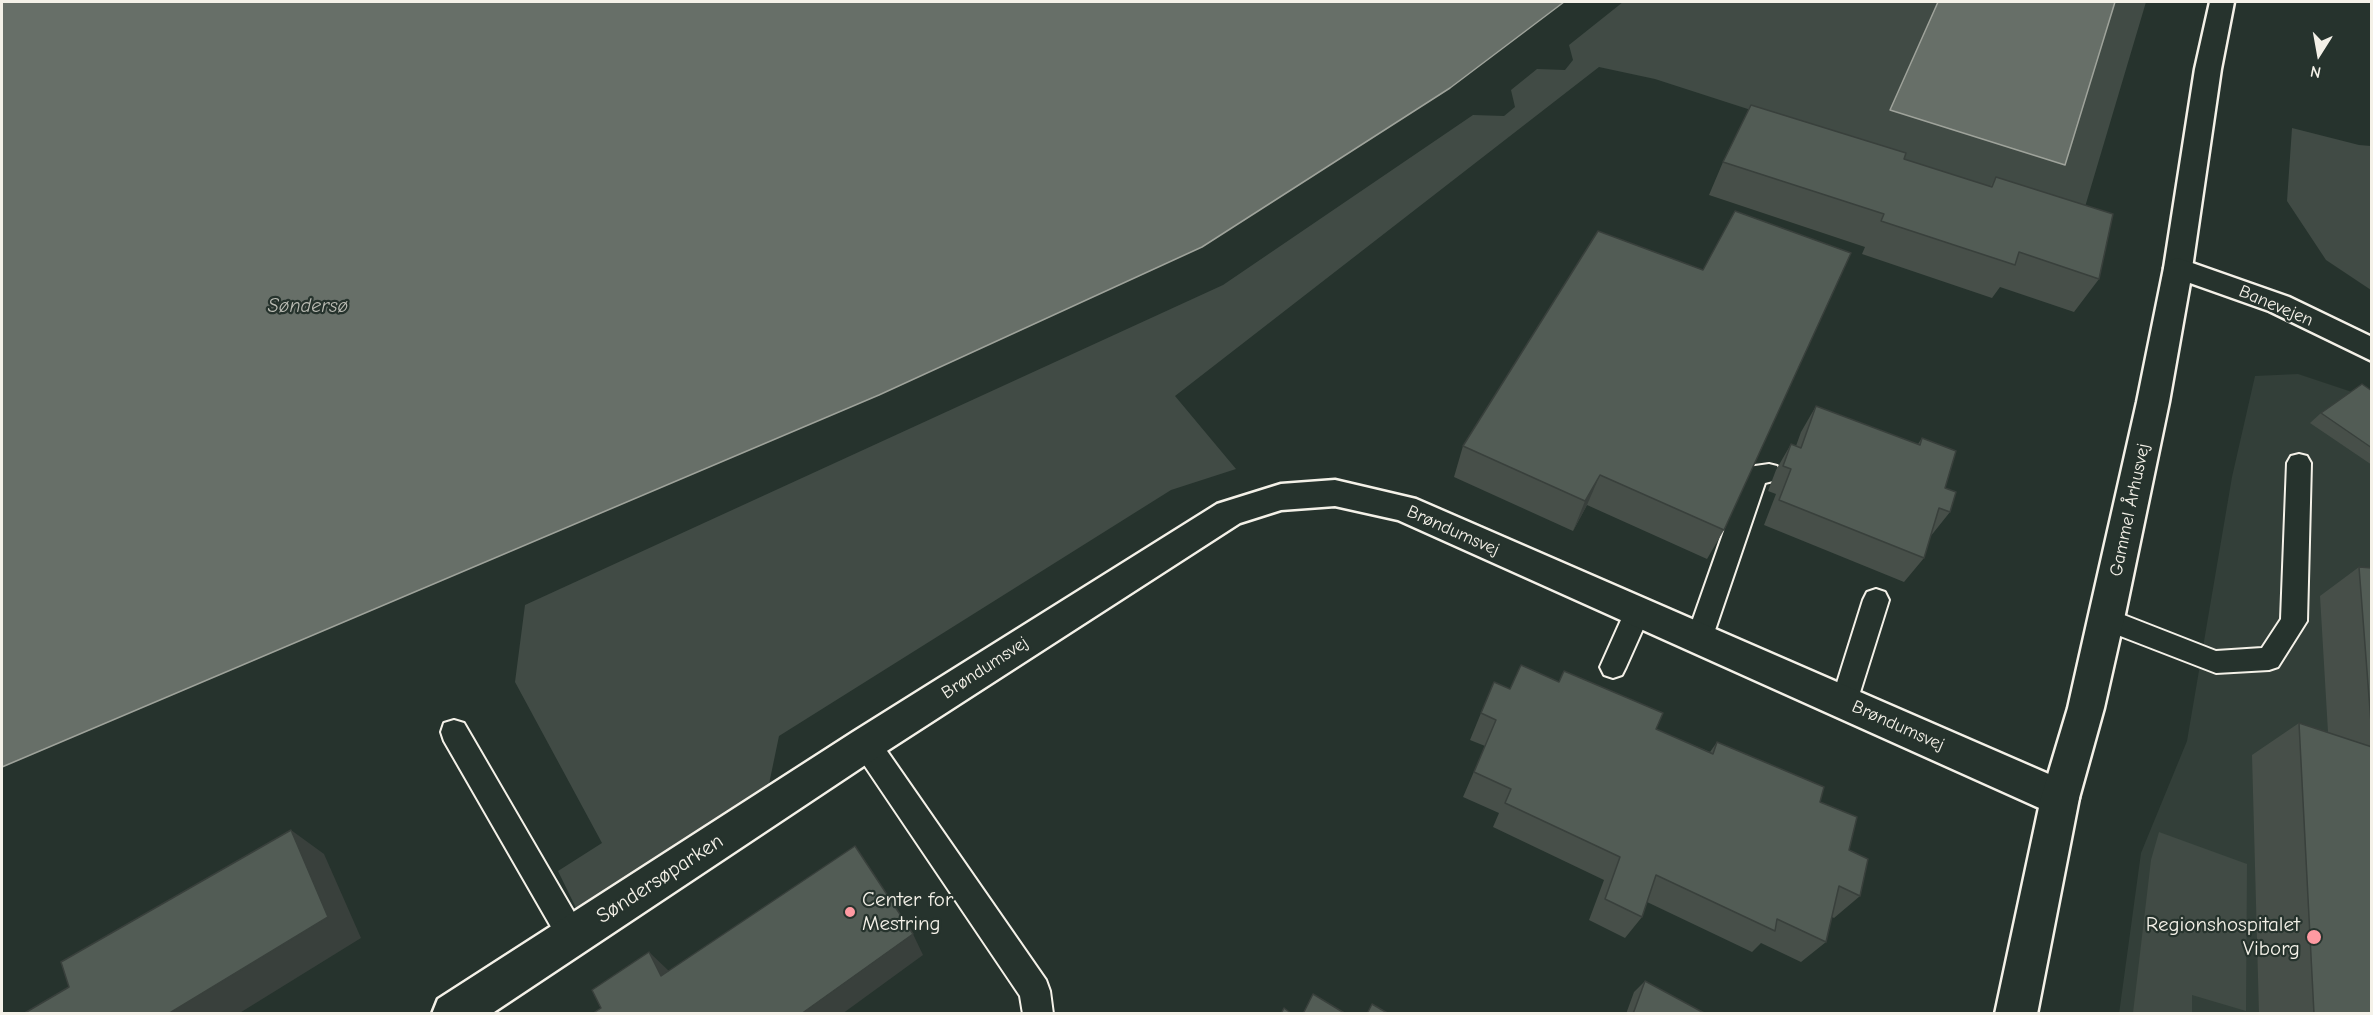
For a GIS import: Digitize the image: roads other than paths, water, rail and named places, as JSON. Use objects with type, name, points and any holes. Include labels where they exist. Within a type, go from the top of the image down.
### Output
[{"type":"street","name":"Gammel Århusvej","points":[[2016,1014],[2060,798],[2086,708],[2153,402],[2178,268],[2208,69],[2222,2]]},
{"type":"street","name":"Banevejen","points":[[2178,268],[2279,304],[2372,350]]},
{"type":"street","name":"Brøndumsvej","points":[[866,744],[1229,513],[1281,497],[1335,493],[1404,508],[2060,798]]},
{"type":"street","name":"Søndersøparken","points":[[453,1014],[866,744]]},
{"type":"lane","points":[[2106,619],[2216,662],[2269,659],[2294,621],[2299,463]]},
{"type":"lane","points":[[1699,639],[1756,474],[1769,473]]},
{"type":"lane","points":[[1844,702],[1875,600]]},
{"type":"lane","points":[[1613,666],[1638,611]]},
{"type":"lane","points":[[454,732],[572,936]]},
{"type":"lane","points":[[866,744],[1035,991],[1038,1014]]},
{"type":"water","name":"Søndersø","points":[[2,2],[1564,2],[1450,88],[1202,247],[879,395],[2,767]]},
{"type":"water","points":[[1938,2],[2115,2],[2065,165],[1890,110]]},
{"type":"place","name":"Center for Mestring","points":[[850,912]]},
{"type":"place","name":"Regionshospitalet Viborg","points":[[2314,937]]}]
